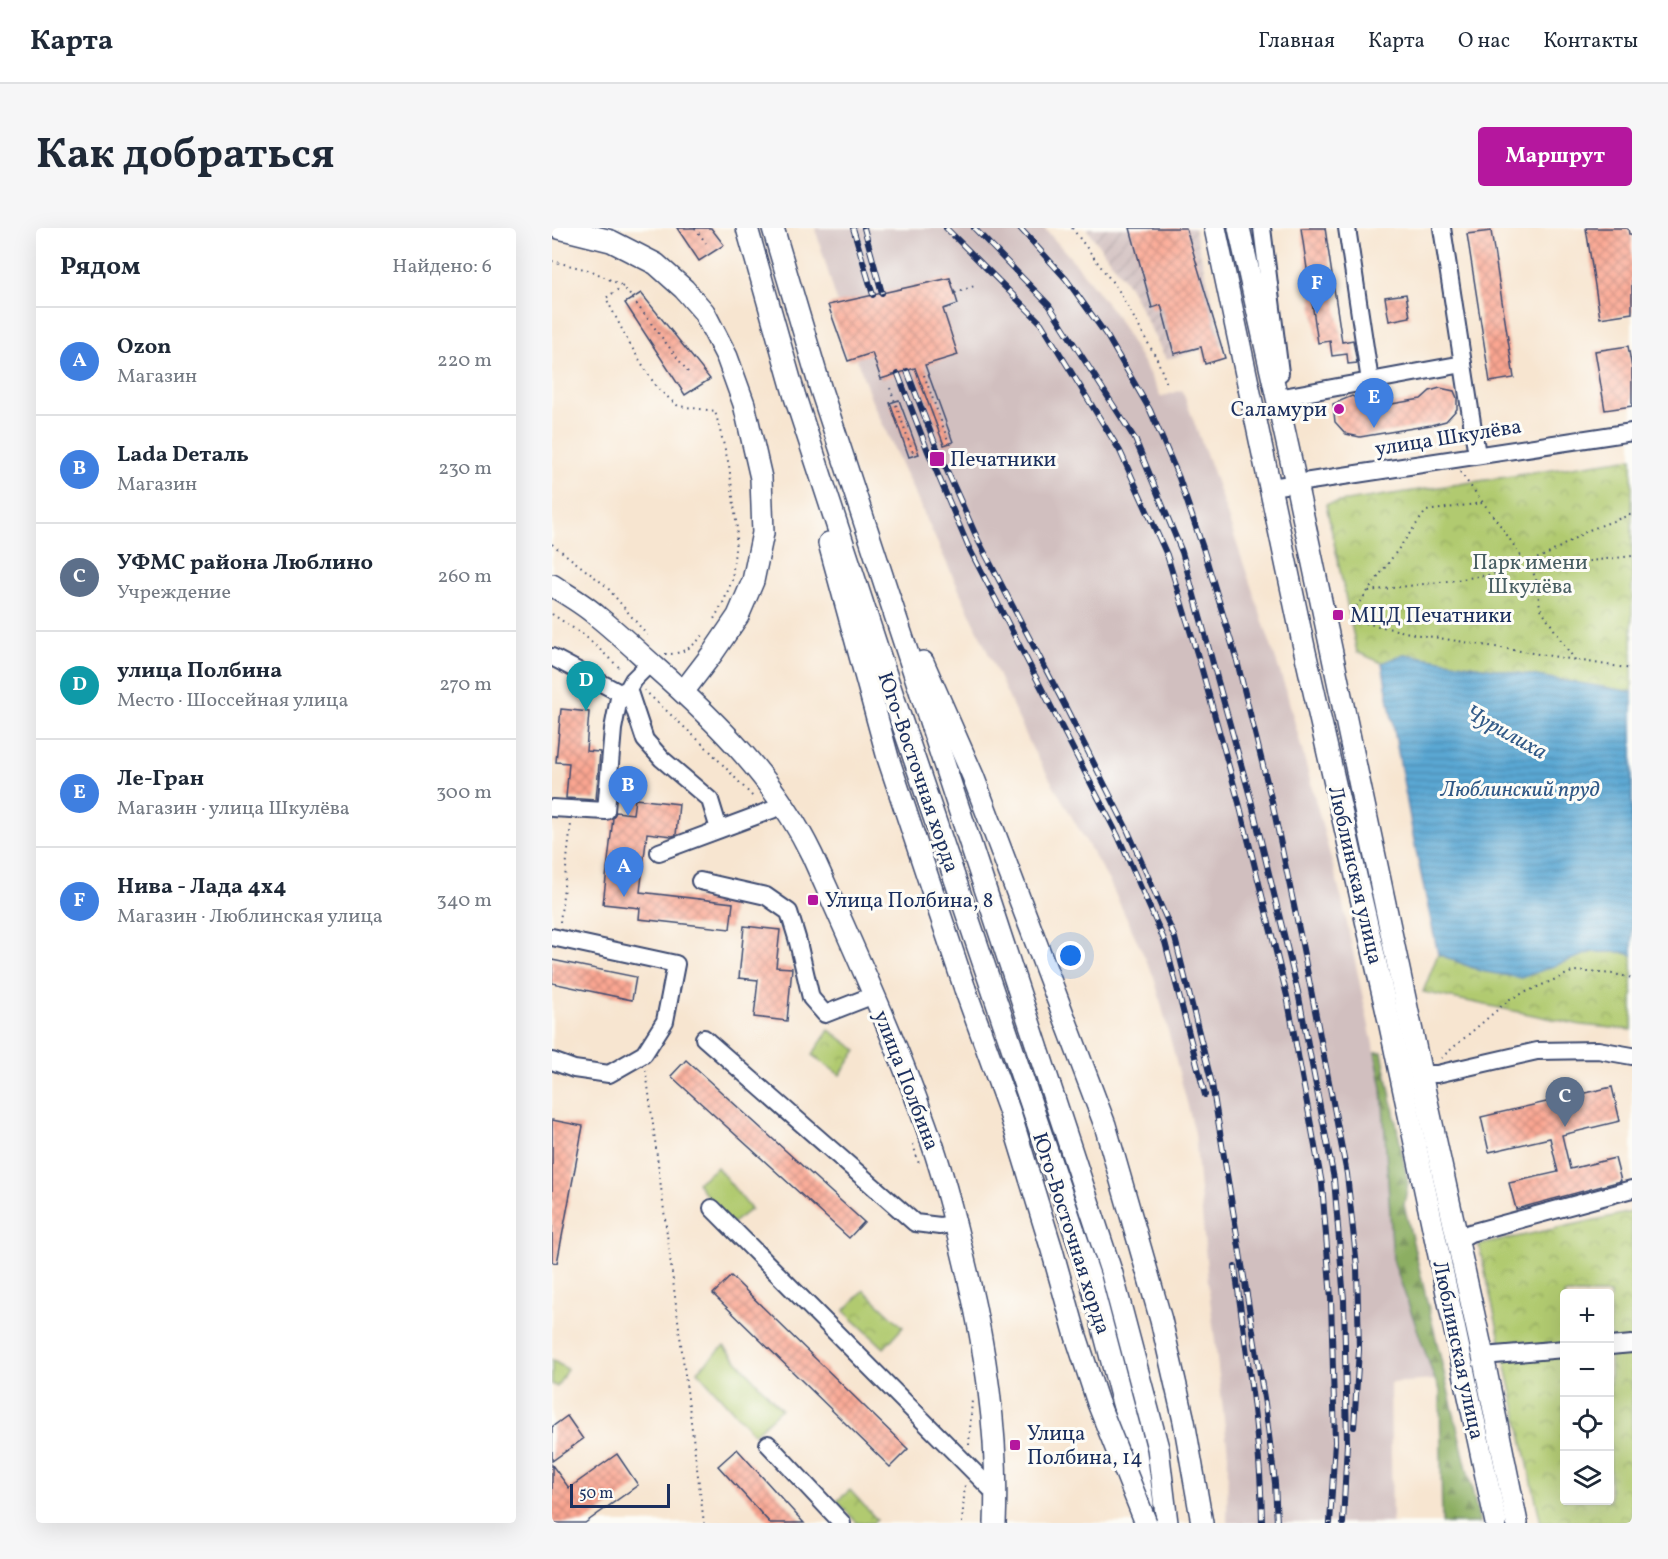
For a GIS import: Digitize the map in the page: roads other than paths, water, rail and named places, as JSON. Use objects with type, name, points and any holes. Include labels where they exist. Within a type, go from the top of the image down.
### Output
[{"type":"main road","points":[[559,228],[611,241],[656,264],[684,289],[704,312],[727,357],[744,404],[761,478],[763,533],[753,581],[738,616],[682,692]]},
{"type":"main road","name":"Юго-Восточная хорда","points":[[747,228],[795,397],[886,676],[1090,1278],[1136,1453],[1145,1523]]},
{"type":"main road","name":"Юго-Восточная хорда","points":[[773,228],[821,390],[1112,1274],[1158,1449],[1167,1523]]},
{"type":"main road","name":"Люблинская улица","points":[[1215,228],[1305,652],[1391,1033],[1496,1523]]},
{"type":"main road","name":"Люблинская улица","points":[[1239,228],[1428,1069],[1458,1240],[1517,1523]]},
{"type":"main road","points":[[795,397],[829,543],[888,758],[965,988],[1009,1110],[1098,1403],[1145,1523]]},
{"type":"main road","points":[[877,557],[973,776],[1105,1125],[1161,1320],[1184,1421],[1202,1523]]},
{"type":"main road","name":"улица Полбина","points":[[552,585],[656,658],[682,692],[759,771],[785,805],[808,845],[908,1077],[932,1142],[955,1223],[980,1328],[989,1382],[994,1441],[995,1523]]},
{"type":"street","points":[[1262,228],[1287,446]]},
{"type":"street","points":[[1347,228],[1370,381]]},
{"type":"street","points":[[1442,228],[1477,455]]},
{"type":"street","points":[[1283,397],[1463,364]]},
{"type":"street","name":"улица Шкулёва","points":[[1271,487],[1632,432]]},
{"type":"street","points":[[552,657],[624,691],[645,740],[662,759],[710,800],[718,829]]},
{"type":"street","points":[[552,808],[606,811],[613,729],[624,691],[656,658]]},
{"type":"street","points":[[659,852],[785,805]]},
{"type":"street","points":[[700,880],[766,896],[789,912],[811,998],[825,1014],[874,995]]},
{"type":"street","points":[[552,1061],[574,1069],[609,1074],[644,1054],[664,1021],[676,964],[555,938]]},
{"type":"street","points":[[704,1038],[915,1223],[940,1226],[955,1223]]},
{"type":"street","points":[[1428,1069],[1437,1074],[1537,1051],[1598,1050],[1632,1056]]},
{"type":"street","points":[[1458,1240],[1470,1233],[1632,1190]]},
{"type":"street","points":[[712,1208],[996,1494]]},
{"type":"street","points":[[1614,1346],[1632,1344]]},
{"type":"street","points":[[1483,1356],[1560,1349]]},
{"type":"street","points":[[768,1444],[842,1523]]},
{"type":"water","name":"Люблинский пруд","points":[[1404,654],[1632,692],[1632,955],[1622,952],[1592,952],[1521,978],[1481,971],[1438,954],[1415,846],[1382,663]]},
{"type":"railway","points":[[853,228],[873,295]]},
{"type":"railway","points":[[864,228],[882,293]]},
{"type":"railway","points":[[946,228],[1041,323],[1120,451],[1167,555],[1202,670],[1239,803],[1287,996],[1322,1184],[1331,1299],[1335,1442],[1330,1523]]},
{"type":"railway","points":[[974,228],[1049,305],[1135,439],[1182,552],[1251,800],[1298,992],[1334,1179],[1344,1300],[1347,1443],[1343,1523]]},
{"type":"railway","points":[[1020,228],[1066,279],[1107,336],[1150,410],[1179,478],[1237,661],[1272,802],[1347,1174],[1357,1267],[1359,1350],[1354,1427]]},
{"type":"railway","points":[[907,371],[936,446],[978,540],[1127,829],[1175,938],[1212,1084],[1265,1404],[1275,1483],[1277,1523]]},
{"type":"railway","points":[[898,374],[968,546],[1118,836],[1165,942],[1205,1095]]},
{"type":"railway","points":[[1235,1267],[1256,1427],[1262,1523]]},
{"type":"place","name":"Нива - Лада 4х4","points":[[1317,314]]},
{"type":"place","name":"Саламури","points":[[1339,409]]},
{"type":"place","name":"Ле-Гран","points":[[1374,428]]},
{"type":"place","name":"Печатники","points":[[937,459]]},
{"type":"place","name":"МЦД Печатники","points":[[1338,615]]},
{"type":"place","name":"улица Полбина","points":[[586,711]]},
{"type":"place","name":"Lada Dеталь","points":[[628,816]]},
{"type":"place","name":"Ozon","points":[[624,897]]},
{"type":"place","name":"Улица Полбина, 8","points":[[813,900]]},
{"type":"place","name":"УФМС района Люблино","points":[[1565,1127]]},
{"type":"place","name":"Улица Полбина, 14","points":[[1015,1445]]},
{"type":"park label","name":"Парк имени Шкулёва","points":[[1530,574]]},
{"type":"water label","name":"Чурилиха","points":[[1507,731]]}]
